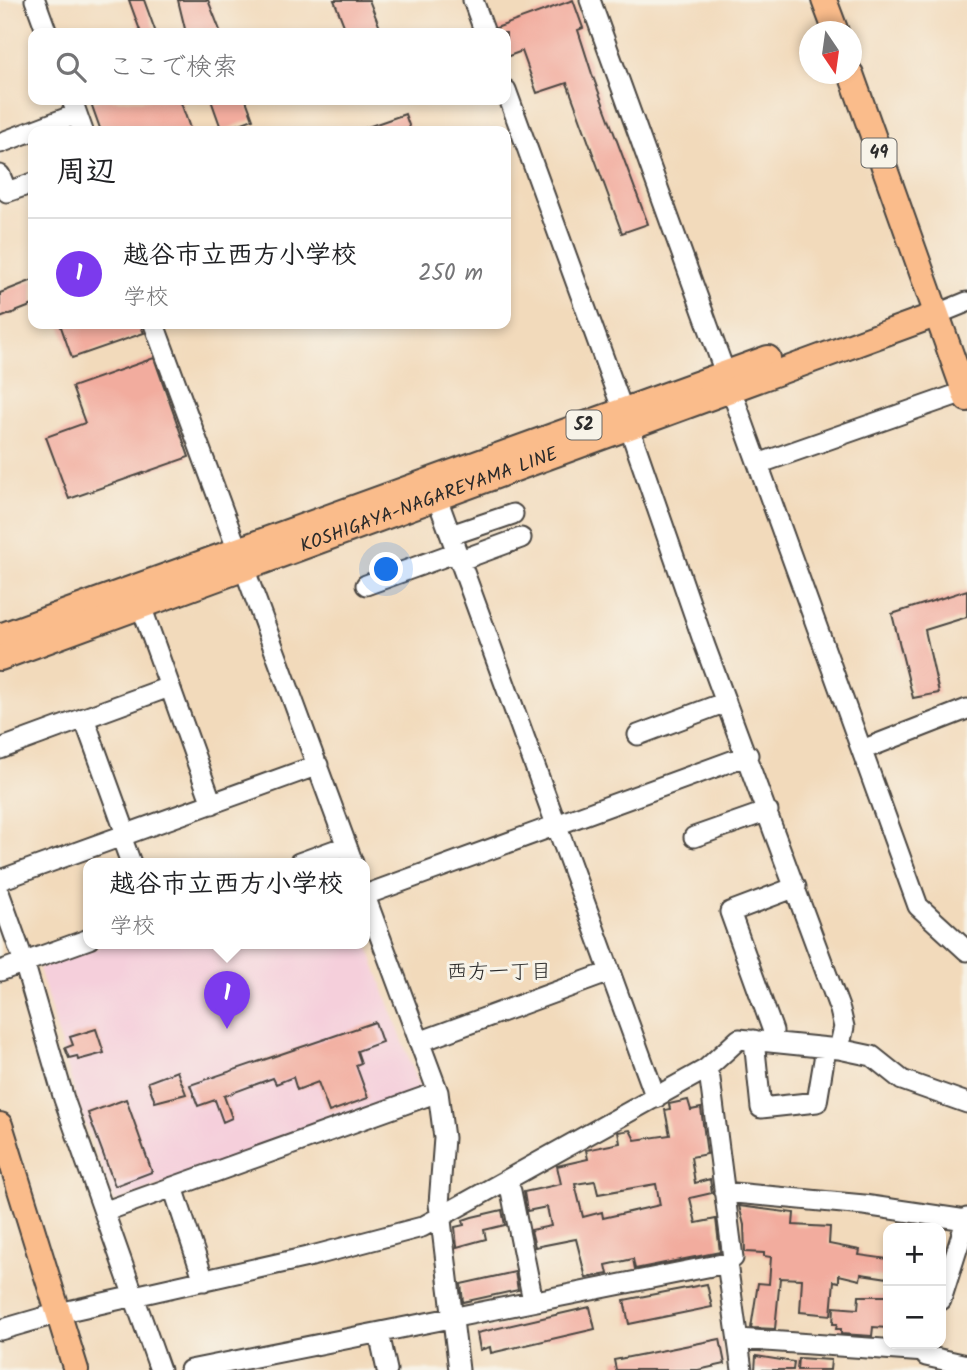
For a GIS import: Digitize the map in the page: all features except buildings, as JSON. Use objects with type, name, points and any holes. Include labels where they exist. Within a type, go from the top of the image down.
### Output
[{"type":"main road","points":[[824,0],[832,21]]},
{"type":"main road","name":"49","points":[[854,84],[966,395]]},
{"type":"main road","name":"KOSHIGAYA-NAGAREYAMA LINE","points":[[0,636],[437,498],[626,419],[932,306]]},
{"type":"main road","name":"KOSHIGAYA-NAGAREYAMA LINE","points":[[0,658],[141,606],[432,477],[626,419]]},
{"type":"main road","points":[[0,1125],[76,1370]]},
{"type":"street","points":[[35,0],[45,28]]},
{"type":"street","points":[[473,0],[483,28]]},
{"type":"street","points":[[590,0],[918,906],[967,951]]},
{"type":"street","points":[[511,104],[726,702],[748,755],[796,887],[840,1010],[844,1027],[832,1049],[817,1102],[761,1108],[762,1041],[773,1031],[730,912],[796,887]]},
{"type":"street","points":[[47,126],[77,115]]},
{"type":"street","points":[[0,143],[28,133]]},
{"type":"street","points":[[0,174],[7,192],[28,185]]},
{"type":"street","points":[[932,306],[967,302]]},
{"type":"street","points":[[156,329],[349,854],[327,858]]},
{"type":"street","points":[[758,464],[966,395]]},
{"type":"street","points":[[437,498],[656,1098]]},
{"type":"street","points":[[366,585],[456,549],[513,514]]},
{"type":"street","points":[[456,549],[521,538]]},
{"type":"street","points":[[141,606],[212,804]]},
{"type":"street","points":[[0,749],[169,687]]},
{"type":"street","points":[[638,734],[726,702]]},
{"type":"street","points":[[862,750],[967,709]]},
{"type":"street","points":[[84,718],[130,858]]},
{"type":"street","points":[[370,893],[748,755]]},
{"type":"street","points":[[0,880],[318,765]]},
{"type":"street","points":[[694,837],[768,811]]},
{"type":"street","points":[[0,895],[24,962],[64,1099],[136,1295],[160,1370]]},
{"type":"street","points":[[370,909],[438,1092],[444,1138],[440,1218],[459,1370]]},
{"type":"street","points":[[0,971],[83,941]]},
{"type":"street","points":[[419,1042],[610,972]]},
{"type":"street","points":[[0,1330],[59,1313],[204,1281],[422,1227],[706,1069],[739,1039],[873,1056],[902,1080],[967,1103]]},
{"type":"street","points":[[190,1370],[727,1263],[733,1258],[710,1079],[706,1069]]},
{"type":"street","points":[[106,1211],[438,1092]]},
{"type":"street","points":[[505,1182],[511,1191],[533,1301]]},
{"type":"street","points":[[173,1187],[204,1281]]},
{"type":"street","points":[[724,1192],[864,1205],[967,1219],[945,1286]]},
{"type":"street","points":[[727,1263],[742,1370]]},
{"type":"street","points":[[379,1333],[387,1370]]},
{"type":"street","points":[[738,1339],[926,1355],[967,1365]]},
{"type":"shaded area","points":[[91,949],[369,949],[421,1091],[115,1202],[76,1098],[39,968]]},
{"type":"place","name":"越谷市立西方小学校","points":[[227,1029]]},
{"type":"district","name":"西方一丁目","points":[[499,972]]}]
